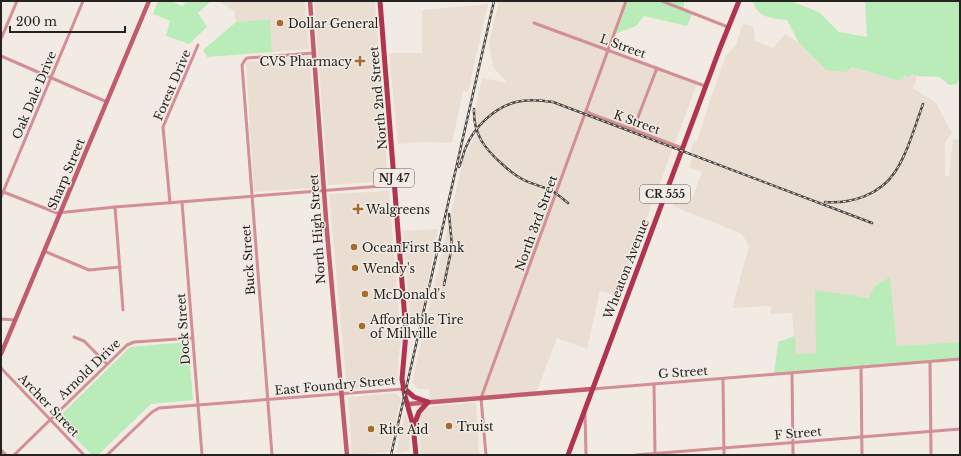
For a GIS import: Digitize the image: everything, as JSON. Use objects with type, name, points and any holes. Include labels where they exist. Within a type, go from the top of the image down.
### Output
[{"type":"main road","name":"North 2nd Street","points":[[380,1],[406,333],[402,368],[403,389],[414,427],[416,455]]},
{"type":"main road","name":"Wheaton Avenue","points":[[568,455],[705,86],[739,1]]},
{"type":"main road","points":[[403,389],[414,398],[428,402],[419,412],[414,427]]},
{"type":"street","points":[[1,39],[17,1]]},
{"type":"street","name":"Oak Dale Drive","points":[[1,197],[83,1]]},
{"type":"street","name":"Sharp Street","points":[[1,354],[149,1]]},
{"type":"street","name":"North High Street","points":[[310,1],[327,232],[347,455]]},
{"type":"street","name":"North 3rd Street","points":[[486,455],[481,398],[586,115],[586,111],[626,1]]},
{"type":"street","points":[[662,1],[728,27]]},
{"type":"street","name":"L Street","points":[[534,23],[705,86]]},
{"type":"street","name":"Forest Drive","points":[[170,203],[163,127],[198,45]]},
{"type":"street","name":"Buck Street","points":[[272,455],[243,63],[248,58],[314,53]]},
{"type":"street","points":[[1,56],[107,102]]},
{"type":"street","points":[[633,130],[657,68]]},
{"type":"street","name":"K Street","points":[[586,111],[682,148]]},
{"type":"street","points":[[2,192],[54,213],[60,213],[115,207],[394,185]]},
{"type":"street","name":"Dock Street","points":[[182,202],[202,455]]},
{"type":"street","points":[[115,207],[123,310]]},
{"type":"street","points":[[44,251],[89,270],[120,267]]},
{"type":"street","points":[[1,319],[15,320]]},
{"type":"street","points":[[74,337],[84,341],[107,364]]},
{"type":"street","name":"Arnold Drive","points":[[14,455],[130,343],[193,338]]},
{"type":"street","name":"G Street","points":[[408,404],[960,359]]},
{"type":"street","points":[[930,362],[931,455]]},
{"type":"street","points":[[861,367],[862,455]]},
{"type":"street","name":"Archer Street","points":[[1,368],[84,455]]},
{"type":"street","points":[[792,373],[793,455]]},
{"type":"street","points":[[723,379],[724,455]]},
{"type":"street","points":[[654,384],[655,454]]},
{"type":"street","name":"East Foundry Street","points":[[107,455],[153,410],[159,408],[403,389]]},
{"type":"street","points":[[585,409],[586,455]]},
{"type":"street","name":"F Street","points":[[636,455],[960,429]]},
{"type":"street","points":[[1,450],[6,455]]},
{"type":"shaded area","points":[[219,1],[305,1],[309,49],[272,52],[269,19],[236,22],[234,11]]},
{"type":"shaded area","points":[[314,1],[375,1],[388,181],[328,185]]},
{"type":"shaded area","points":[[499,1],[628,1],[609,50],[697,84],[617,297],[600,290],[587,349],[557,338],[536,393],[430,402],[429,389],[418,389],[412,382],[464,156],[478,132],[475,111],[482,78],[508,83],[493,67],[489,43]]},
{"type":"shaded area","points":[[488,4],[468,92],[463,91],[452,143],[425,142],[398,144],[389,53],[422,53],[422,10]]},
{"type":"shaded area","points":[[743,24],[753,26],[755,41],[773,48],[785,34],[799,43],[826,70],[852,67],[899,81],[904,75],[911,74],[917,76],[913,88],[936,103],[952,133],[945,143],[945,176],[949,176],[953,139],[960,140],[960,342],[897,346],[890,277],[816,353],[796,355],[792,313],[771,314],[770,306],[732,308],[749,246],[742,234],[673,206],[678,196],[691,201],[702,172],[689,167],[694,153],[690,151],[694,141],[697,142],[726,56],[736,45]]},
{"type":"shaded area","points":[[309,56],[321,187],[254,192],[246,62]]},
{"type":"shaded area","points":[[389,191],[401,341],[398,359],[398,380],[394,386],[347,389],[329,194]]},
{"type":"shaded area","points":[[438,229],[421,317],[410,318],[403,231]]},
{"type":"shaded area","points":[[395,393],[401,398],[389,452],[352,455],[348,397]]},
{"type":"shaded area","points":[[476,403],[479,455],[421,455],[419,418],[426,409],[433,406]]},
{"type":"shaded area","points":[[405,413],[410,429],[409,451],[396,453]]},
{"type":"green space","points":[[158,1],[170,1],[183,6],[186,1],[211,1],[198,13],[207,27],[189,44],[166,36],[170,21],[153,14]]},
{"type":"green space","points":[[628,1],[684,1],[684,9],[693,12],[687,26],[644,16],[636,26],[615,34]]},
{"type":"green space","points":[[753,1],[790,1],[819,12],[839,32],[867,37],[865,1],[960,1],[960,75],[957,84],[949,85],[939,77],[918,76],[911,74],[910,77],[904,75],[903,80],[900,79],[899,81],[852,67],[846,72],[826,70],[799,43],[787,20],[771,18],[762,14],[755,7]]},
{"type":"green space","points":[[270,19],[272,52],[207,57],[203,50],[236,22]]},
{"type":"green space","points":[[890,277],[897,346],[960,342],[960,359],[774,374],[778,342],[795,336],[796,354],[816,353],[815,290],[869,298],[874,287]]},
{"type":"green space","points":[[188,342],[193,400],[151,404],[98,455],[92,455],[57,419],[130,347]]},
{"type":"railway","points":[[391,455],[494,1]]},
{"type":"railway","points":[[459,167],[465,149],[474,132],[493,113],[500,108],[516,102],[530,100],[548,101],[872,223]]},
{"type":"railway","points":[[825,202],[845,201],[864,196],[881,187],[889,180],[904,156],[923,104]]},
{"type":"railway","points":[[474,109],[474,118],[478,133],[485,147],[490,153],[519,177],[551,190],[568,203]]},
{"type":"railway","points":[[444,285],[452,246],[449,214]]},
{"type":"place","name":"Dollar General","points":[[280,23]]},
{"type":"place","name":"CVS Pharmacy","points":[[360,61]]},
{"type":"place","name":"Walgreens","points":[[358,209]]},
{"type":"place","name":"OceanFirst Bank","points":[[354,247]]},
{"type":"place","name":"Wendy's","points":[[355,268]]},
{"type":"place","name":"McDonald's","points":[[365,294]]},
{"type":"place","name":"Affordable Tire of Millville","points":[[362,326]]},
{"type":"place","name":"Truist","points":[[449,426]]},
{"type":"place","name":"Rite Aid","points":[[371,429]]}]
